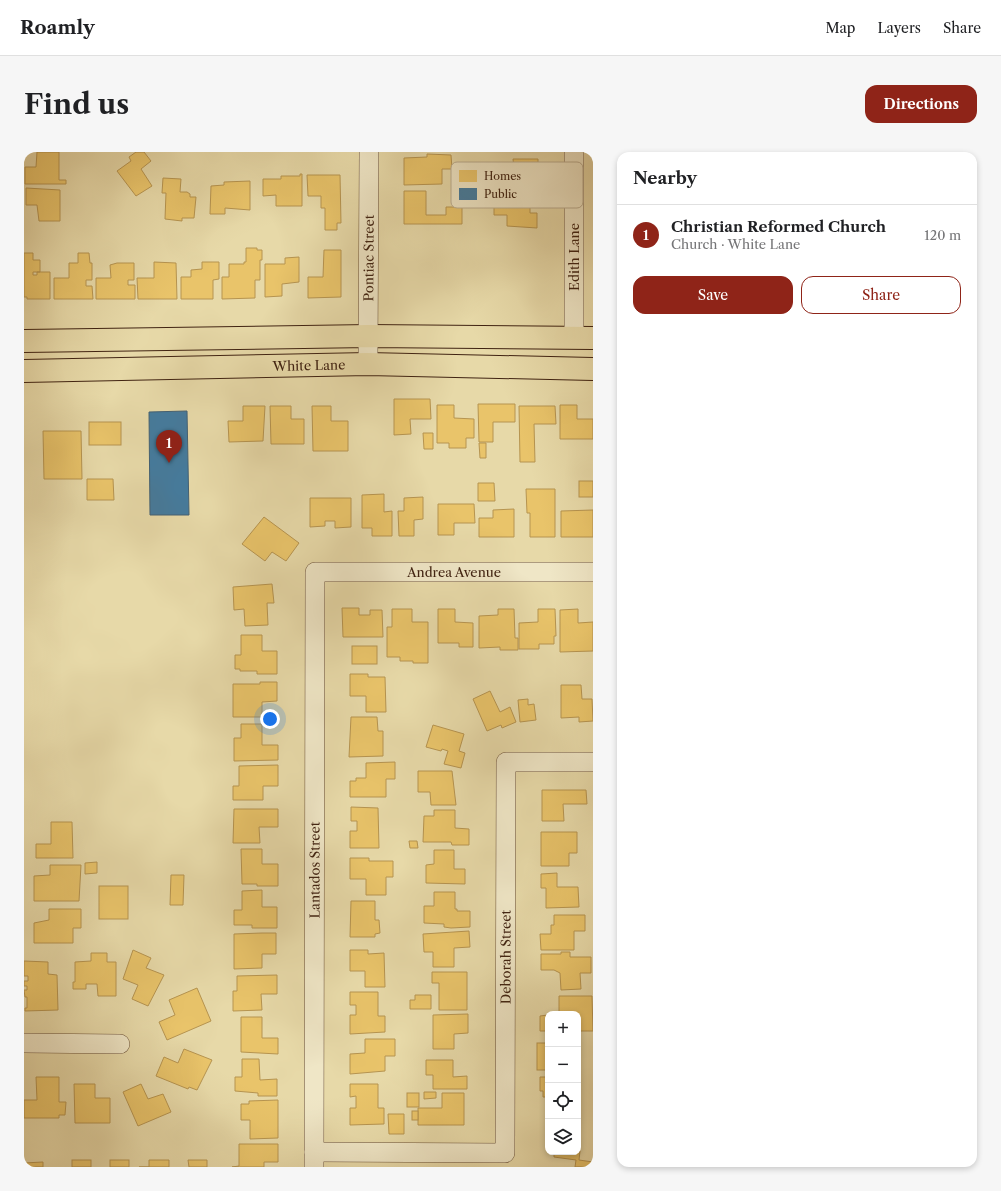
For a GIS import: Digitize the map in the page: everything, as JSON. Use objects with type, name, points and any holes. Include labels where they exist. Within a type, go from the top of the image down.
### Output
[{"type":"main road","points":[[24,341],[369,336],[583,338]]},
{"type":"main road","name":"White Lane","points":[[24,371],[368,364],[593,369]]},
{"type":"street","name":"Pontiac Street","points":[[368,364],[369,152]]},
{"type":"street","name":"Edith Lane","points":[[574,152],[574,162]]},
{"type":"street","name":"Edith Lane","points":[[577,208],[583,338]]},
{"type":"street","name":"Andrea Avenue","points":[[315,572],[593,572]]},
{"type":"street","name":"Lantados Street","points":[[314,1160],[315,572]]},
{"type":"street","name":"Deborah Street","points":[[314,1160],[505,1153],[506,762],[593,762]]},
{"type":"street","points":[[24,1043],[120,1044]]},
{"type":"building: Homes","points":[[37,152],[59,152],[59,180],[66,180],[66,184],[25,184],[25,167],[36,167]]},
{"type":"building: Homes","points":[[136,152],[144,152],[151,161],[141,169],[152,186],[136,196],[117,171],[131,161],[129,157]]},
{"type":"building: Homes","points":[[427,154],[451,155],[451,169],[442,169],[442,184],[404,185],[404,158],[427,157]]},
{"type":"building: Homes","points":[[513,159],[538,159],[538,162],[513,162]]},
{"type":"building: Homes","points":[[300,174],[302,174],[302,206],[276,206],[276,195],[263,196],[263,179],[281,179],[281,176],[300,176]]},
{"type":"building: Homes","points":[[307,175],[340,175],[341,223],[337,223],[337,230],[325,230],[325,208],[321,208],[321,196],[308,196]]},
{"type":"building: Homes","points":[[163,178],[181,179],[180,192],[187,192],[190,194],[190,197],[196,197],[194,218],[182,218],[182,221],[165,219],[166,193],[162,193]]},
{"type":"building: Homes","points":[[250,181],[250,210],[225,208],[225,214],[210,214],[211,186],[224,185],[224,182]]},
{"type":"building: Homes","points":[[26,188],[60,190],[60,221],[39,221],[37,205],[26,205]]},
{"type":"building: Homes","points":[[404,191],[426,191],[426,215],[446,215],[446,207],[462,208],[462,224],[404,224]]},
{"type":"building: Homes","points":[[494,208],[530,208],[530,213],[537,213],[537,228],[507,226],[507,215],[494,215]]},
{"type":"building: Homes","points":[[246,248],[257,248],[257,250],[262,250],[262,260],[260,260],[260,280],[255,280],[255,298],[222,299],[222,277],[229,277],[229,264],[244,264],[244,262],[246,262]]},
{"type":"building: Homes","points":[[324,250],[341,250],[341,297],[308,298],[308,277],[323,277]]},
{"type":"building: Homes","points":[[24,253],[33,253],[33,260],[40,260],[40,272],[50,272],[50,299],[27,299],[27,297],[24,297]],"holes":[[[33,272],[37,272],[37,275],[33,275]]]},
{"type":"building: Homes","points":[[78,253],[89,253],[90,263],[92,263],[92,280],[86,280],[86,286],[92,286],[93,299],[54,299],[54,278],[69,278],[69,263],[78,263]]},
{"type":"building: Homes","points":[[299,257],[299,282],[282,284],[282,296],[265,297],[265,264],[285,264],[285,258]]},
{"type":"building: Homes","points":[[154,262],[176,263],[177,299],[138,299],[137,278],[154,278]]},
{"type":"building: Homes","points":[[202,262],[219,262],[219,279],[213,280],[213,299],[181,299],[181,277],[191,277],[191,270],[202,269]]},
{"type":"building: Homes","points":[[117,263],[134,263],[134,280],[128,280],[128,285],[135,285],[135,299],[96,299],[96,278],[111,278],[110,265]]},
{"type":"building: Homes","points":[[394,399],[430,399],[431,419],[410,419],[411,434],[394,435]]},
{"type":"building: Homes","points":[[478,404],[515,404],[515,422],[493,422],[493,442],[479,442]]},
{"type":"building: Homes","points":[[437,405],[454,405],[454,418],[474,419],[474,438],[466,438],[466,448],[449,448],[449,443],[437,443]]},
{"type":"building: Homes","points":[[560,405],[577,405],[577,419],[593,419],[593,439],[560,439]]},
{"type":"building: Homes","points":[[243,406],[265,406],[263,441],[229,442],[228,421],[243,421]]},
{"type":"building: Homes","points":[[270,406],[291,406],[291,419],[304,419],[304,444],[271,444]]},
{"type":"building: Homes","points":[[312,406],[331,406],[331,421],[348,421],[348,451],[313,451]]},
{"type":"building: Homes","points":[[519,406],[555,406],[556,424],[534,424],[535,462],[520,462]]},
{"type":"building: Homes","points":[[89,422],[121,422],[121,445],[89,445]]},
{"type":"building: Homes","points":[[43,431],[81,431],[82,479],[44,479]]},
{"type":"building: Homes","points":[[423,433],[433,433],[433,449],[424,449]]},
{"type":"building: Homes","points":[[479,443],[486,443],[486,458],[480,458]]},
{"type":"building: Homes","points":[[87,479],[113,479],[114,500],[87,500]]},
{"type":"building: Homes","points":[[579,481],[593,481],[593,497],[579,497]]},
{"type":"building: Homes","points":[[478,483],[494,483],[495,501],[478,501]]},
{"type":"building: Homes","points":[[526,489],[555,489],[555,537],[530,537],[530,513],[527,513]]},
{"type":"building: Homes","points":[[384,494],[384,512],[392,511],[392,536],[372,536],[372,528],[362,528],[362,495]]},
{"type":"building: Homes","points":[[423,497],[423,519],[414,520],[414,536],[399,536],[398,511],[404,511],[404,498]]},
{"type":"building: Homes","points":[[310,498],[351,498],[351,527],[335,528],[335,521],[325,521],[325,526],[310,527]]},
{"type":"building: Homes","points":[[438,504],[474,504],[475,523],[454,523],[454,535],[438,535]]},
{"type":"building: Homes","points":[[514,509],[514,537],[479,537],[479,518],[493,518],[493,510]]},
{"type":"building: Homes","points":[[593,510],[593,537],[561,537],[561,511]]},
{"type":"building: Homes","points":[[264,517],[299,543],[286,561],[272,552],[265,561],[242,544]]},
{"type":"building: Homes","points":[[272,584],[274,603],[267,603],[268,625],[245,626],[244,609],[234,610],[233,587]]},
{"type":"building: Homes","points":[[342,608],[359,608],[359,615],[370,615],[370,610],[382,610],[383,637],[343,637]]},
{"type":"building: Homes","points":[[392,609],[412,609],[412,622],[428,622],[428,663],[413,663],[413,661],[400,661],[400,657],[387,657],[387,627],[392,627]]},
{"type":"building: Homes","points":[[438,609],[455,609],[455,622],[473,623],[473,647],[459,647],[459,643],[438,643]]},
{"type":"building: Homes","points":[[498,609],[514,609],[515,638],[518,638],[518,650],[500,650],[500,647],[479,648],[479,616],[498,615]]},
{"type":"building: Homes","points":[[538,609],[555,609],[556,636],[554,636],[554,644],[539,644],[539,649],[519,649],[519,623],[538,622]]},
{"type":"building: Homes","points":[[578,609],[578,623],[593,622],[593,651],[560,652],[560,610]]},
{"type":"building: Homes","points":[[241,635],[262,635],[262,651],[277,651],[277,674],[257,674],[257,671],[240,671],[240,669],[235,669],[235,655],[241,655]]},
{"type":"building: Homes","points":[[352,646],[377,646],[377,664],[352,664]]},
{"type":"building: Homes","points":[[350,674],[368,674],[368,677],[385,677],[386,712],[366,712],[366,696],[350,696]]},
{"type":"building: Homes","points":[[260,682],[277,682],[277,701],[262,702],[262,717],[233,717],[233,684],[260,684]]},
{"type":"building: Homes","points":[[561,685],[581,685],[582,699],[592,699],[593,721],[579,722],[579,717],[561,718]]},
{"type":"building: Homes","points":[[490,691],[500,712],[510,707],[516,722],[502,728],[501,725],[487,731],[473,699]]},
{"type":"building: Homes","points":[[528,699],[528,705],[534,704],[536,720],[520,722],[518,700]]},
{"type":"building: Homes","points":[[351,717],[377,717],[378,731],[383,731],[383,756],[349,757]]},
{"type":"building: Homes","points":[[241,724],[262,724],[262,745],[278,745],[278,760],[234,761],[234,738],[241,738]]},
{"type":"building: Homes","points":[[433,725],[464,734],[459,751],[465,753],[461,768],[444,764],[448,751],[442,749],[441,751],[426,747]]},
{"type":"building: Homes","points":[[395,762],[395,779],[386,779],[386,797],[350,797],[350,781],[356,781],[356,778],[366,778],[366,763]]},
{"type":"building: Homes","points":[[278,765],[278,786],[263,786],[263,800],[233,800],[233,786],[239,786],[239,766]]},
{"type":"building: Homes","points":[[418,771],[452,771],[456,805],[431,805],[430,792],[418,792]]},
{"type":"building: Homes","points":[[542,790],[586,790],[587,804],[563,804],[564,821],[542,821]]},
{"type":"building: Homes","points":[[351,807],[378,808],[379,848],[350,848],[350,831],[357,831],[357,821],[351,821]]},
{"type":"building: Homes","points":[[234,809],[278,809],[278,827],[259,827],[260,843],[233,843]]},
{"type":"building: Homes","points":[[434,810],[455,810],[455,828],[469,829],[469,845],[452,845],[451,842],[423,842],[424,816],[434,816]]},
{"type":"building: Homes","points":[[51,822],[72,822],[73,858],[36,858],[36,844],[51,844]]},
{"type":"building: Homes","points":[[541,832],[577,832],[577,853],[569,853],[569,866],[541,866]]},
{"type":"building: Homes","points":[[409,841],[417,841],[418,848],[410,848]]},
{"type":"building: Homes","points":[[241,849],[262,849],[262,864],[278,864],[278,886],[242,884]]},
{"type":"building: Homes","points":[[434,850],[454,850],[454,869],[465,869],[465,884],[426,883],[426,865],[434,864]]},
{"type":"building: Homes","points":[[350,858],[369,858],[369,861],[393,861],[393,877],[386,877],[386,895],[366,895],[366,879],[350,879]]},
{"type":"building: Homes","points":[[97,862],[97,873],[85,874],[85,863]]},
{"type":"building: Homes","points":[[50,865],[81,865],[79,901],[34,901],[34,876],[50,875]]},
{"type":"building: Homes","points":[[557,873],[557,887],[578,887],[579,907],[546,908],[546,888],[541,888],[541,874]]},
{"type":"building: Homes","points":[[171,875],[184,875],[183,905],[170,905]]},
{"type":"building: Homes","points":[[99,886],[128,886],[128,919],[99,919]]},
{"type":"building: Homes","points":[[262,890],[262,907],[277,907],[277,928],[252,928],[252,925],[234,925],[234,910],[242,910],[242,891]]},
{"type":"building: Homes","points":[[434,892],[455,892],[455,909],[457,909],[457,911],[470,911],[470,927],[451,928],[444,927],[444,924],[424,923],[424,906],[434,906]]},
{"type":"building: Homes","points":[[351,901],[375,901],[375,920],[379,920],[380,933],[375,934],[375,937],[350,937]]},
{"type":"building: Homes","points":[[49,909],[81,909],[81,928],[73,928],[73,943],[34,943],[34,923],[49,920]]},
{"type":"building: Homes","points":[[554,915],[585,915],[585,931],[574,931],[574,950],[541,950],[540,934],[551,934],[551,925],[554,925]]},
{"type":"building: Homes","points":[[469,931],[470,947],[454,948],[454,967],[433,967],[433,952],[424,952],[423,934]]},
{"type":"building: Homes","points":[[276,933],[276,954],[262,954],[262,968],[234,969],[234,934]]},
{"type":"building: Homes","points":[[133,950],[151,958],[146,968],[164,975],[148,1006],[132,999],[138,985],[123,979]]},
{"type":"building: Homes","points":[[350,950],[368,950],[368,954],[384,953],[385,987],[365,987],[365,971],[350,971]]},
{"type":"building: Homes","points":[[561,952],[570,952],[570,957],[591,957],[591,973],[580,973],[581,989],[561,990],[560,973],[554,970],[541,970],[541,954],[561,954]]},
{"type":"building: Homes","points":[[91,953],[107,953],[107,962],[116,962],[116,996],[98,996],[97,984],[86,984],[86,989],[73,989],[73,982],[75,982],[75,962],[91,961]]},
{"type":"building: Homes","points":[[24,961],[48,962],[48,974],[57,975],[58,1010],[25,1011],[25,1008],[27,1008],[27,997],[25,997],[24,990],[27,990],[27,986],[24,986],[24,981],[28,981],[28,976],[24,976]]},
{"type":"building: Homes","points":[[432,972],[467,972],[467,1010],[439,1010],[439,983],[432,983]]},
{"type":"building: Homes","points":[[277,975],[277,994],[261,994],[262,1010],[233,1011],[233,991],[237,991],[237,976]]},
{"type":"building: Homes","points":[[197,988],[211,1021],[167,1040],[159,1022],[175,1015],[169,1000]]},
{"type":"building: Homes","points":[[350,992],[378,992],[378,1016],[385,1016],[385,1032],[350,1034],[350,1015],[356,1015],[356,1005],[350,1005]]},
{"type":"building: Homes","points":[[415,995],[431,995],[431,1009],[410,1009],[410,1000],[415,1000]]},
{"type":"building: Homes","points":[[559,996],[592,996],[593,1031],[581,1031],[581,1011],[559,1011]]},
{"type":"building: Homes","points":[[468,1014],[468,1033],[454,1034],[454,1049],[433,1049],[433,1015]]},
{"type":"building: Homes","points":[[545,1015],[545,1031],[540,1031],[540,1016]]},
{"type":"building: Homes","points":[[241,1017],[262,1017],[262,1038],[278,1038],[278,1054],[241,1052]]},
{"type":"building: Homes","points":[[365,1039],[395,1039],[395,1056],[385,1056],[385,1071],[350,1074],[350,1054],[365,1053]]},
{"type":"building: Homes","points":[[537,1043],[545,1043],[545,1070],[537,1070]]},
{"type":"building: Homes","points":[[184,1049],[212,1060],[197,1090],[189,1087],[188,1089],[156,1076],[164,1057],[178,1063]]},
{"type":"building: Homes","points":[[242,1059],[259,1059],[260,1080],[277,1079],[277,1096],[258,1096],[258,1093],[235,1091],[235,1077],[242,1077]]},
{"type":"building: Homes","points":[[426,1060],[453,1060],[453,1077],[467,1076],[467,1089],[433,1089],[433,1075],[426,1075]]},
{"type":"building: Homes","points":[[36,1077],[59,1077],[59,1102],[66,1102],[65,1115],[59,1115],[59,1118],[24,1118],[24,1100],[37,1100]]},
{"type":"building: Homes","points":[[540,1077],[545,1077],[545,1097],[543,1097],[543,1091],[540,1091]]},
{"type":"building: Homes","points":[[74,1084],[95,1084],[95,1098],[110,1098],[110,1123],[75,1123]]},
{"type":"building: Homes","points":[[141,1084],[148,1099],[163,1094],[171,1112],[138,1126],[123,1092]]},
{"type":"building: Homes","points":[[350,1084],[378,1084],[378,1108],[384,1108],[384,1124],[350,1125],[350,1108],[356,1108],[356,1096],[350,1097]]},
{"type":"building: Homes","points":[[424,1092],[436,1092],[436,1098],[424,1099]]},
{"type":"building: Homes","points":[[407,1093],[419,1093],[419,1107],[407,1107]]},
{"type":"building: Homes","points":[[442,1093],[464,1093],[464,1125],[418,1125],[418,1108],[442,1108]]},
{"type":"building: Homes","points":[[278,1100],[278,1138],[250,1139],[250,1120],[241,1120],[241,1104],[249,1104],[249,1101]]},
{"type":"building: Homes","points":[[412,1111],[418,1111],[418,1120],[412,1120]]},
{"type":"building: Homes","points":[[388,1114],[404,1114],[404,1134],[389,1134]]},
{"type":"building: Homes","points":[[239,1144],[278,1144],[278,1162],[264,1162],[264,1167],[232,1167],[239,1166]]},
{"type":"building: Homes","points":[[554,1155],[580,1155],[579,1160],[593,1162],[592,1167],[575,1167],[576,1160],[554,1157]]},
{"type":"building: Homes","points":[[72,1160],[91,1160],[91,1167],[72,1167]]},
{"type":"building: Homes","points":[[110,1160],[129,1160],[129,1167],[110,1167]]},
{"type":"building: Homes","points":[[149,1160],[169,1160],[169,1167],[149,1167]]},
{"type":"building: Homes","points":[[188,1160],[207,1160],[207,1167],[189,1167]]},
{"type":"building: Homes","points":[[43,1162],[43,1167],[24,1167],[24,1163]]},
{"type":"building: Public","points":[[187,411],[189,515],[150,515],[149,412]]},
{"type":"place","name":"Christian Reformed Church","points":[[169,463]]}]
